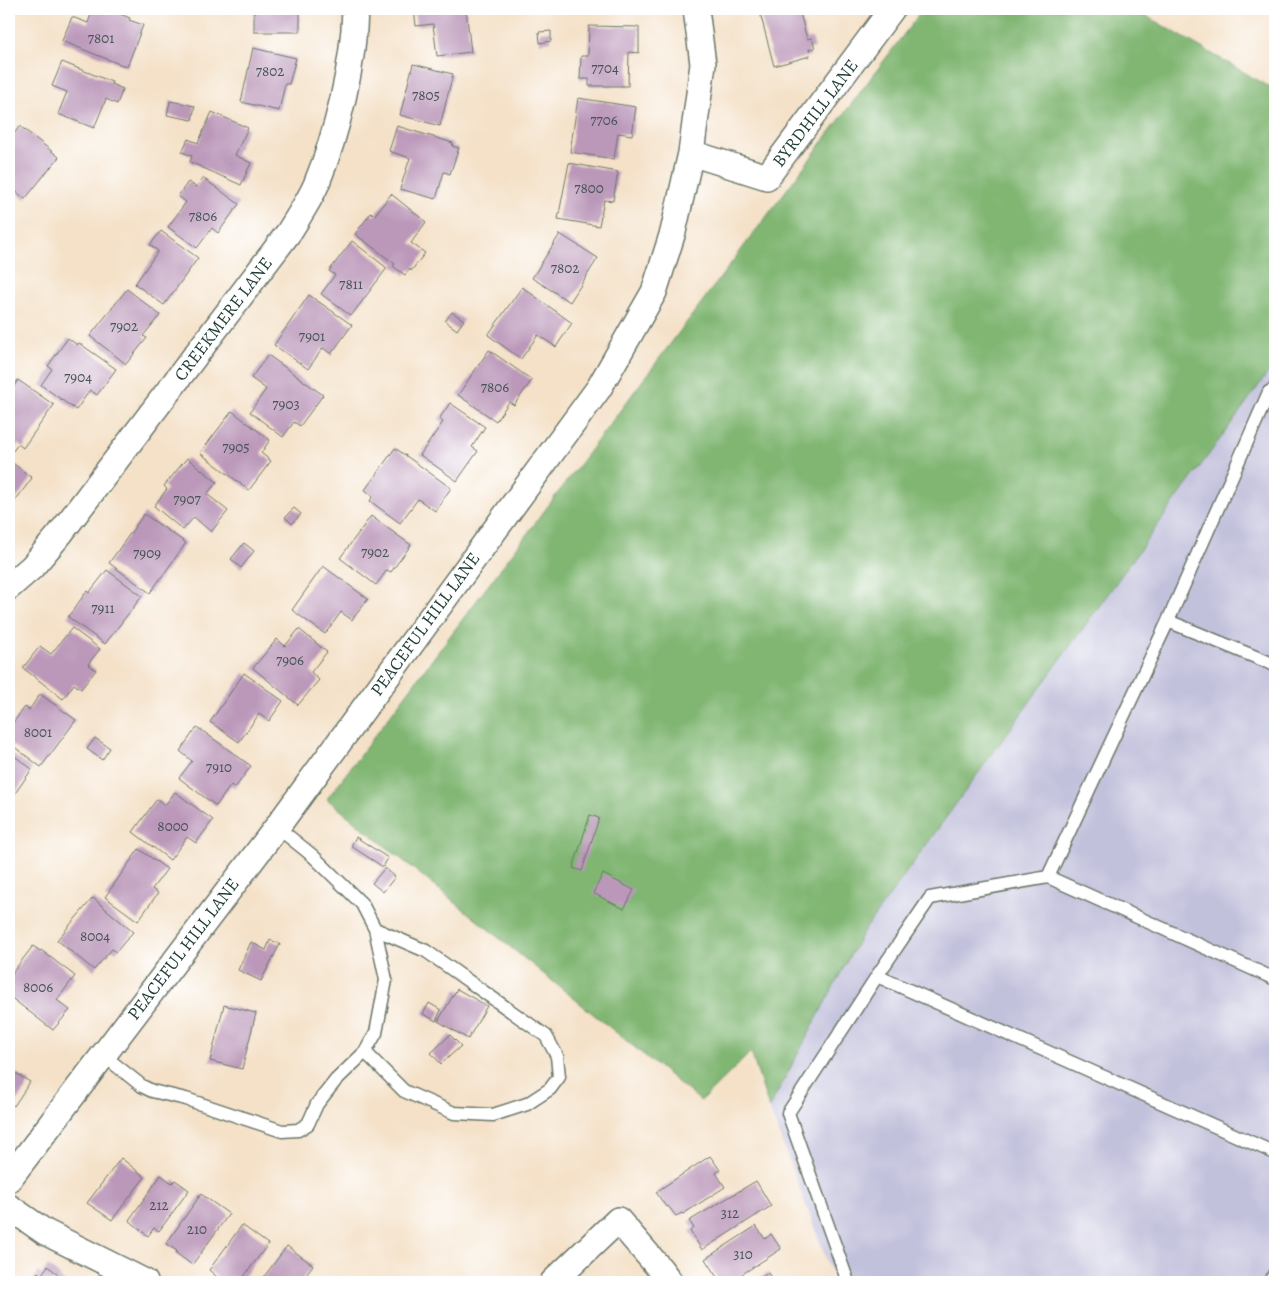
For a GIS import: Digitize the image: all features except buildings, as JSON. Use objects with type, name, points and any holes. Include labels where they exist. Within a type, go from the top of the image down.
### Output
[{"type":"street","name":"CREEKMERE LANE","points":[[9,587],[32,567],[60,534],[289,232],[315,187],[330,148],[350,64],[355,9]]},
{"type":"street","name":"PEACEFUL HILL LANE","points":[[9,1179],[276,827],[599,388],[654,292],[673,232],[691,153],[703,64],[696,9]]},
{"type":"street","name":"BYRDHILL LANE","points":[[691,153],[767,177],[892,9]]},
{"type":"street","points":[[9,1208],[45,1232],[145,1282]]},
{"type":"street","points":[[553,1282],[618,1220],[670,1282]]},
{"type":"lane","points":[[1048,877],[1273,392]]},
{"type":"lane","points":[[1168,621],[1275,665]]},
{"type":"lane","points":[[103,1055],[152,1092],[186,1098],[282,1131],[298,1130],[308,1124],[317,1104],[336,1080],[365,1052],[376,1033],[386,980],[375,929],[362,904],[313,856],[276,827]]},
{"type":"lane","points":[[848,1282],[788,1113],[930,898],[1048,877],[1275,979]]},
{"type":"lane","points":[[365,1052],[404,1092],[454,1113],[493,1115],[527,1104],[550,1090],[558,1077],[558,1056],[546,1036],[426,952],[375,929]]},
{"type":"lane","points":[[877,976],[1275,1153]]},
{"type":"lane","points":[[1270,1282],[1275,1273]]},
{"type":"shaded area","points":[[1275,363],[1275,1282],[835,1282],[769,1108],[861,935]]},
{"type":"green space","points":[[923,9],[1134,9],[1275,90],[1275,363],[861,935],[769,1108],[751,1052],[701,1101],[327,799]]}]
